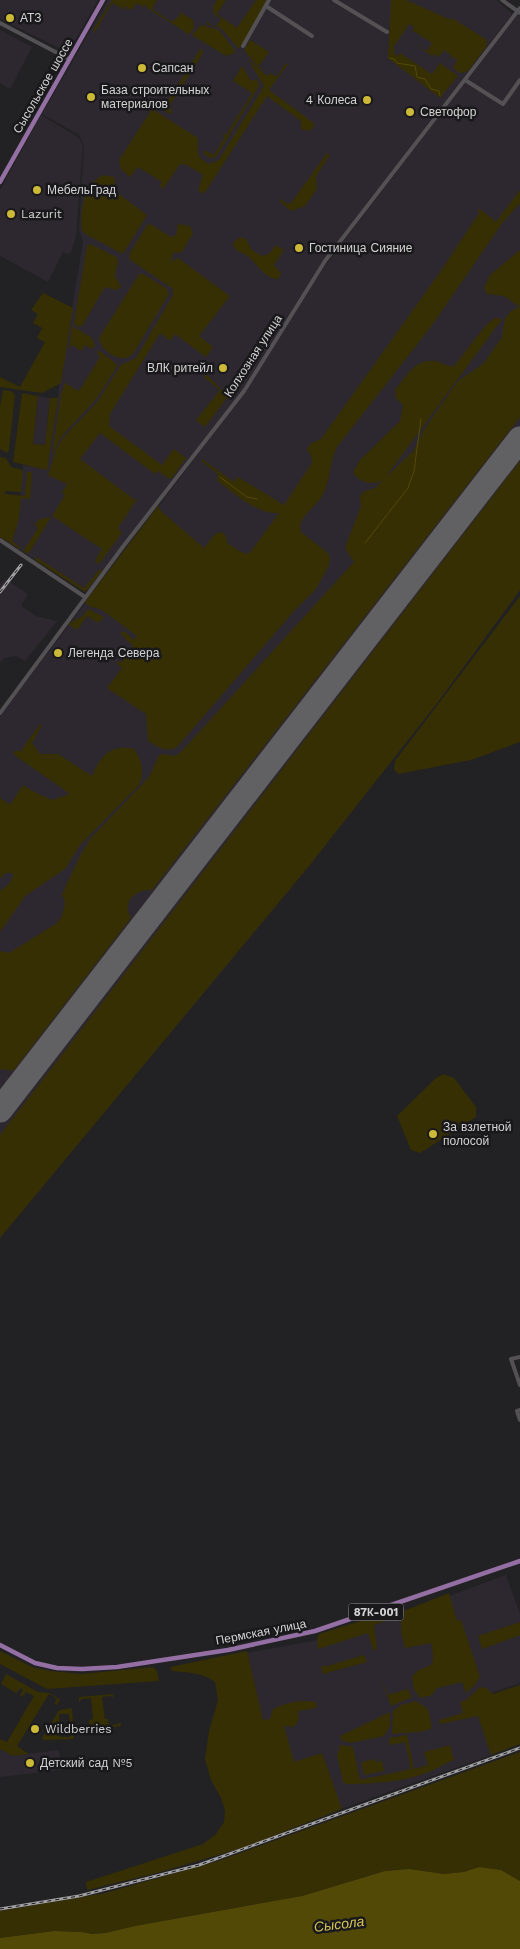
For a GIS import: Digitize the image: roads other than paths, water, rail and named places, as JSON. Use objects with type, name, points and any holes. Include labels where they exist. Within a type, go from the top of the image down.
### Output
[{"type":"main road","name":"Сысольское шоссе","points":[[0,182],[103,0]]},
{"type":"main road","name":"Пермская улица","points":[[0,1645],[34,1663],[57,1668],[82,1669],[117,1667],[228,1650],[315,1631],[520,1561]]},
{"type":"street","points":[[243,46],[269,0]]},
{"type":"street","points":[[334,0],[387,32]]},
{"type":"street","points":[[502,0],[519,10]]},
{"type":"street","points":[[266,6],[312,36]]},
{"type":"street","name":"Колхозная улица","points":[[0,713],[85,597],[244,391],[325,262],[519,10]]},
{"type":"street","points":[[0,23],[69,59]]},
{"type":"street","points":[[464,80],[503,104],[520,80]]},
{"type":"street","points":[[0,540],[85,597]]},
{"type":"street","points":[[520,1357],[511,1359],[520,1386]]},
{"type":"street","points":[[518,1411],[520,1420]]},
{"type":"water","name":"Сысола","points":[[479,1867],[501,1870],[520,1881],[520,1949],[0,1949],[0,1938],[54,1931],[92,1934],[106,1933],[302,1896],[385,1871],[409,1869],[444,1874],[464,1872]]},
{"type":"waterway","points":[[389,58],[394,59],[397,63],[415,66],[417,77],[425,79],[431,89],[439,91],[440,96]]},
{"type":"waterway","points":[[365,543],[408,488],[414,471],[421,419]]},
{"type":"waterway","points":[[220,477],[247,497],[257,499]]},
{"type":"railway","points":[[0,592],[21,565]]},
{"type":"railway","points":[[0,1909],[79,1896],[199,1865],[520,1748]]},
{"type":"place","name":"АТЗ","points":[[10,18]]},
{"type":"place","name":"Сапсан","points":[[142,68]]},
{"type":"place","name":"База строительных материалов","points":[[91,97]]},
{"type":"place","name":"4 Колеса","points":[[367,100]]},
{"type":"place","name":"Светофор","points":[[410,112]]},
{"type":"place","name":"МебельГрад","points":[[37,190]]},
{"type":"place","name":"Lazurit","points":[[11,214]]},
{"type":"place","name":"Гостиница Сияние","points":[[299,248]]},
{"type":"place","name":"ВЛК ритейл","points":[[223,368]]},
{"type":"place","name":"Легенда Севера","points":[[58,653]]},
{"type":"place","name":"За взлетной полосой","points":[[433,1134]]},
{"type":"place","name":"Wildberries","points":[[35,1729]]},
{"type":"place","name":"Детский сад №5","points":[[30,1763]]}]
